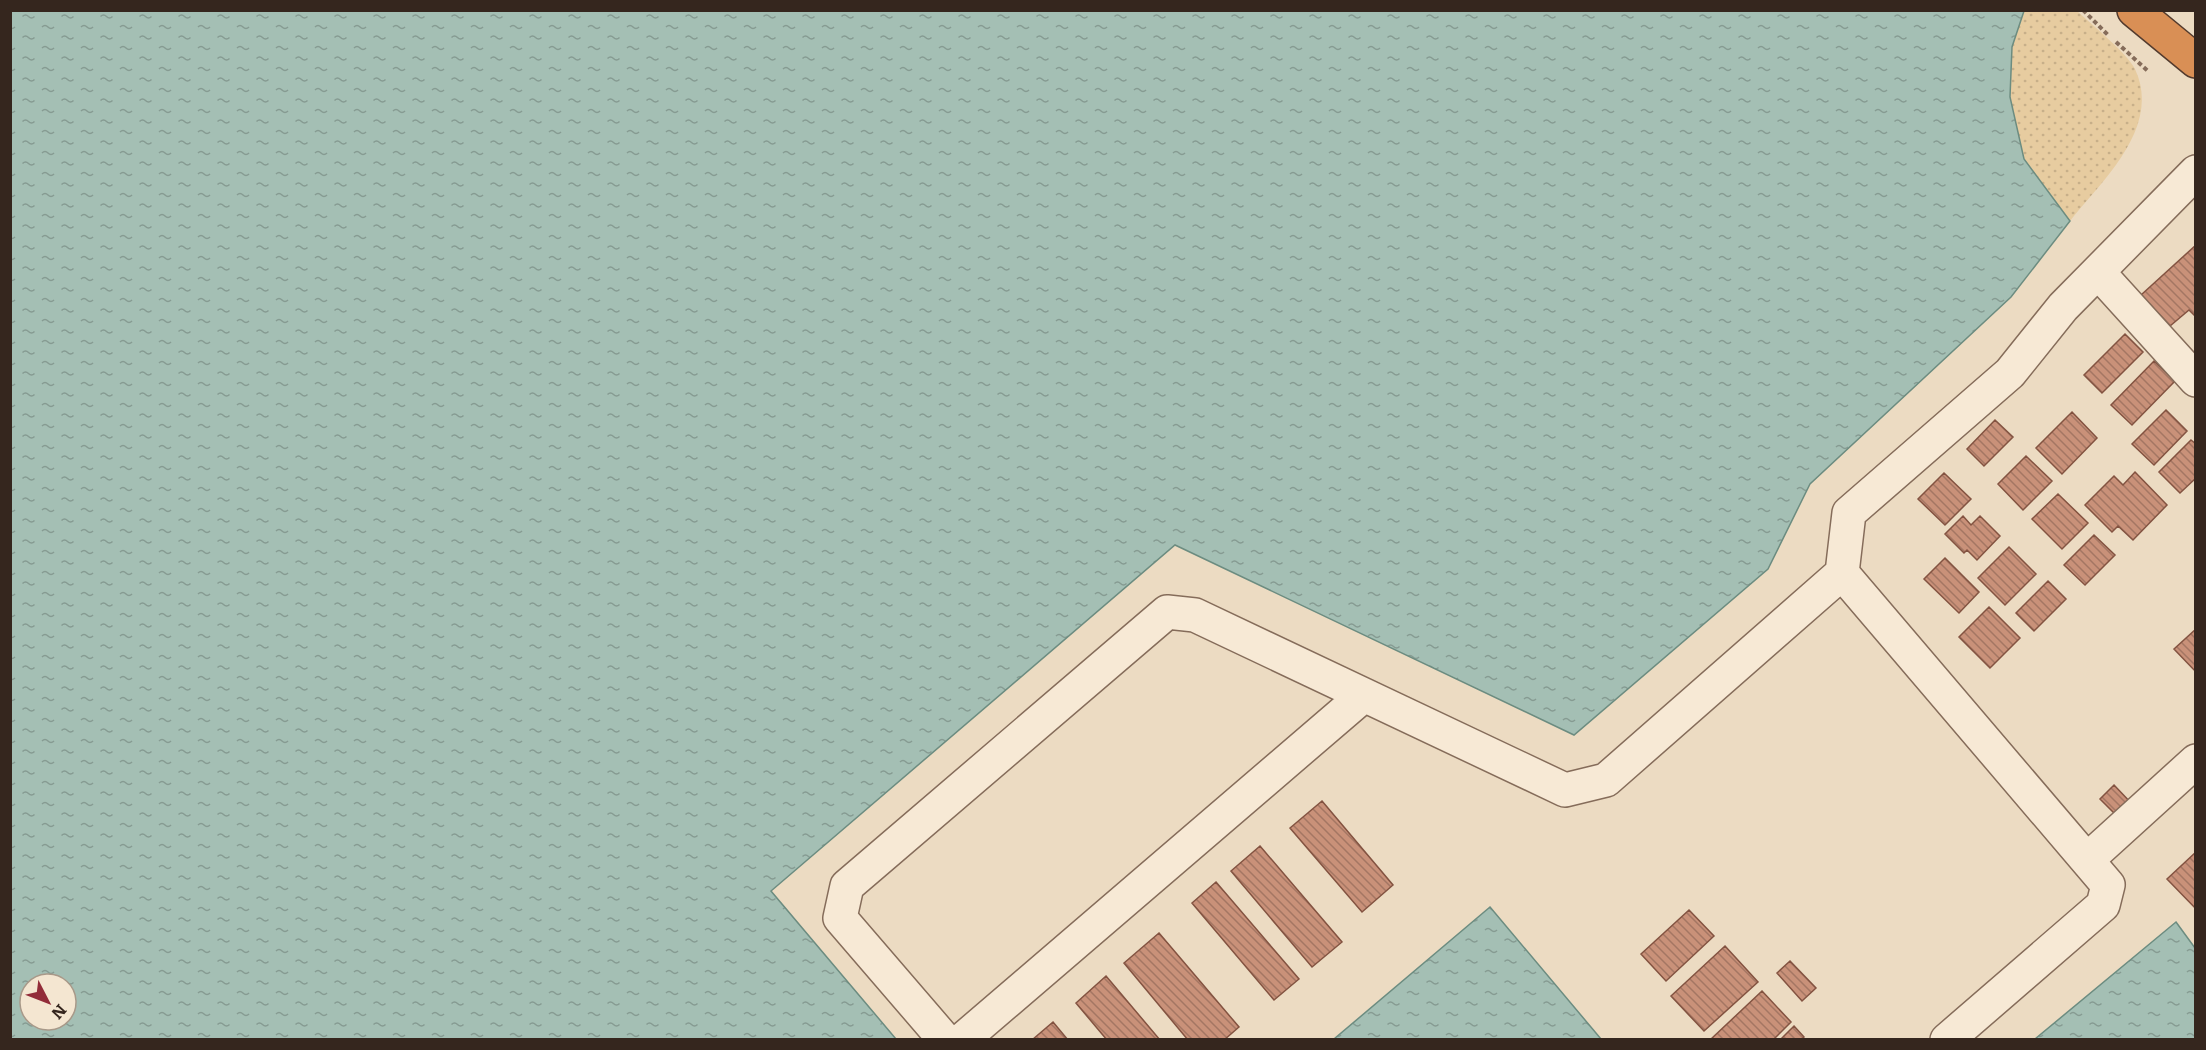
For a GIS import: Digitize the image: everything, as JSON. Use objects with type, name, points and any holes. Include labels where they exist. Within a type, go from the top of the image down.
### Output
[{"type":"highway","points":[[2134,10],[2196,61]]},
{"type":"street","points":[[945,1040],[840,918],[847,886],[1167,612],[1195,615],[1564,790],[1606,780],[1842,573],[1850,513],[2010,373],[2063,307],[2196,172]]},
{"type":"street","points":[[2098,272],[2196,380]]},
{"type":"street","points":[[1842,573],[2108,885],[2103,905],[1947,1040]]},
{"type":"street","points":[[962,1040],[1364,695]]},
{"type":"street","points":[[2087,860],[2196,761]]},
{"type":"sand","points":[[2024,11],[2077,11],[2131,62],[2141,91],[2141,111],[2135,132],[2125,151],[2070,221],[2024,159],[2010,97],[2012,47]]},
{"type":"water","points":[[10,11],[2024,11],[2012,47],[2010,97],[2024,159],[2070,221],[2011,297],[1810,484],[1768,569],[1574,735],[1175,545],[771,891],[896,1039],[11,1039]]},
{"type":"water","points":[[1490,907],[1601,1039],[1334,1039]]},
{"type":"water","points":[[2176,922],[2195,948],[2195,1039],[2035,1039]]},
{"type":"building","points":[[2196,245],[2196,317],[2189,310],[2170,326],[2141,295]]},
{"type":"building","points":[[2125,334],[2143,352],[2102,393],[2084,375]]},
{"type":"building","points":[[2154,361],[2175,381],[2132,425],[2111,405]]},
{"type":"building","points":[[2166,410],[2187,431],[2154,465],[2132,444]]},
{"type":"building","points":[[2072,412],[2097,438],[2062,474],[2036,448]]},
{"type":"building","points":[[1995,420],[2013,437],[1984,466],[1967,449]]},
{"type":"building","points":[[2191,440],[2196,444],[2196,478],[2180,493],[2159,472]]},
{"type":"building","points":[[2026,456],[2052,481],[2023,510],[1998,484]]},
{"type":"building","points":[[2135,472],[2167,505],[2133,540],[2118,526],[2112,532],[2085,505],[2114,476],[2123,485]]},
{"type":"building","points":[[1944,473],[1971,499],[1945,525],[1918,499]]},
{"type":"building","points":[[2058,494],[2088,523],[2062,549],[2032,519]]},
{"type":"building","points":[[1963,516],[1971,525],[1980,516],[2000,536],[1977,560],[1967,550],[1964,553],[1945,534]]},
{"type":"building","points":[[2094,535],[2115,555],[2085,585],[2064,565]]},
{"type":"building","points":[[2009,547],[2036,574],[2005,605],[1978,578]]},
{"type":"building","points":[[1945,558],[1979,592],[1959,613],[1924,579]]},
{"type":"building","points":[[2048,581],[2066,599],[2034,631],[2016,613]]},
{"type":"building","points":[[1989,607],[2020,638],[1990,668],[1959,637]]},
{"type":"building","points":[[2196,629],[2196,672],[2174,649]]},
{"type":"building","points":[[2114,785],[2133,805],[2119,818],[2100,799]]},
{"type":"building","points":[[1322,801],[1393,885],[1362,912],[1290,828]]},
{"type":"building","points":[[1260,846],[1342,942],[1312,967],[1231,871]]},
{"type":"building","points":[[2196,852],[2196,909],[2167,879]]},
{"type":"building","points":[[1216,882],[1299,979],[1274,1000],[1192,903]]},
{"type":"building","points":[[1689,910],[1714,936],[1666,981],[1641,954]]},
{"type":"building","points":[[1159,933],[1239,1027],[1224,1040],[1188,1040],[1124,963]]},
{"type":"building","points":[[1725,946],[1758,982],[1704,1031],[1671,996]]},
{"type":"building","points":[[1790,961],[1816,988],[1802,1001],[1777,973]]},
{"type":"building","points":[[1106,976],[1160,1040],[1107,1040],[1076,1003]]},
{"type":"building","points":[[1762,991],[1791,1022],[1773,1040],[1710,1040]]},
{"type":"building","points":[[1053,1022],[1068,1040],[1032,1040]]},
{"type":"building","points":[[1794,1026],[1804,1037],[1801,1040],[1780,1040]]}]
